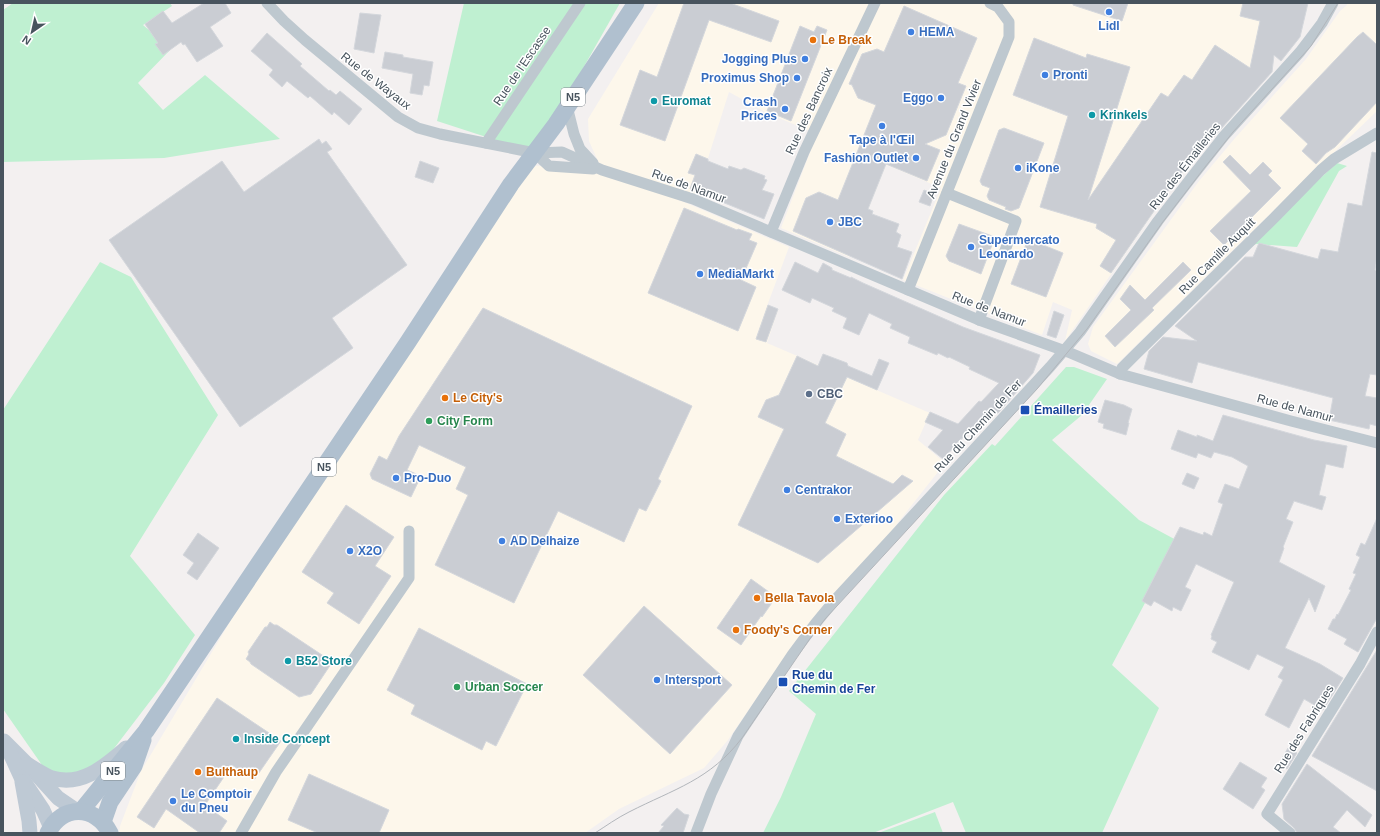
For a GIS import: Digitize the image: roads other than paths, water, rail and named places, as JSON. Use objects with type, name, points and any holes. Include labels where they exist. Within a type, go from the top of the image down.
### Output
[{"type":"main road","name":"N5","points":[[79,811],[146,731],[412,335],[511,184],[535,153],[636,3]]},
{"type":"main road","name":"N5","points":[[107,827],[110,802],[134,766],[146,731]]},
{"type":"main road","name":"N5","points":[[49,830],[59,818],[79,811],[93,814],[107,827]]},
{"type":"street","name":"Rue de Wayaux","points":[[267,3],[305,40],[398,116],[418,128],[440,134],[535,153]]},
{"type":"street","name":"Rue de l'Escasse","points":[[486,143],[580,3]]},
{"type":"street","name":"Rue des Bancroix","points":[[771,232],[804,152],[875,3]]},
{"type":"street","name":"Avenue du Grand Vivier","points":[[908,290],[1009,37],[1009,22],[998,6],[990,3]]},
{"type":"street","name":"Rue des Émailleries","points":[[1064,351],[1080,332],[1158,221],[1191,178],[1229,131],[1300,52],[1322,23],[1333,3]]},
{"type":"street","name":"Rue de Namur","points":[[567,106],[574,134],[580,150],[590,161],[602,170]]},
{"type":"street","name":"Rue Camille Auquit","points":[[1120,374],[1122,368],[1316,175],[1334,159],[1377,134]]},
{"type":"street","name":"Rue de Namur","points":[[535,153],[562,152],[602,170],[672,192],[979,320],[1064,351],[1120,374],[1377,443]]},
{"type":"street","points":[[535,153],[549,166],[602,170]]},
{"type":"street","points":[[947,193],[1016,221],[979,320]]},
{"type":"street","name":"Rue du Chemin de Fer","points":[[696,833],[711,794],[738,736],[792,655],[815,624],[1064,351]]},
{"type":"street","points":[[241,833],[276,772],[409,578],[409,531]]},
{"type":"street","name":"Rue des Fabriques","points":[[1290,833],[1266,814],[1356,670],[1377,632]]},
{"type":"street","points":[[24,771],[64,780],[86,776],[103,768],[146,731]]},
{"type":"street","points":[[3,740],[24,771],[42,810],[49,830]]},
{"type":"street","points":[[24,771],[58,798],[79,811]]},
{"type":"street","points":[[24,771],[30,833]]},
{"type":"tram line","points":[[595,833],[625,814],[676,790],[704,774],[730,752],[742,738],[825,619],[1037,389],[1087,329],[1162,223],[1205,167],[1233,132],[1311,46],[1338,3]]},
{"type":"place","name":"Lidl","points":[[1109,12]]},
{"type":"place","name":"HEMA","points":[[911,32]]},
{"type":"place","name":"Le Break","points":[[813,40]]},
{"type":"place","name":"Jogging Plus","points":[[805,59]]},
{"type":"place","name":"Pronti","points":[[1045,75]]},
{"type":"place","name":"Proximus Shop","points":[[797,78]]},
{"type":"place","name":"Eggo","points":[[941,98]]},
{"type":"place","name":"Euromat","points":[[654,101]]},
{"type":"place","name":"Crash Prices","points":[[785,109]]},
{"type":"place","name":"Krinkels","points":[[1092,115]]},
{"type":"place","name":"Tape à l'Œil","points":[[882,126]]},
{"type":"place","name":"Fashion Outlet","points":[[916,158]]},
{"type":"place","name":"iKone","points":[[1018,168]]},
{"type":"place","name":"JBC","points":[[830,222]]},
{"type":"place","name":"Supermercato Leonardo","points":[[971,247]]},
{"type":"place","name":"MediaMarkt","points":[[700,274]]},
{"type":"place","name":"CBC","points":[[809,394]]},
{"type":"place","name":"Le City's","points":[[445,398]]},
{"type":"place","name":"Émailleries","points":[[1025,410]]},
{"type":"place","name":"City Form","points":[[429,421]]},
{"type":"place","name":"Pro-Duo","points":[[396,478]]},
{"type":"place","name":"Centrakor","points":[[787,490]]},
{"type":"place","name":"Exterioo","points":[[837,519]]},
{"type":"place","name":"AD Delhaize","points":[[502,541]]},
{"type":"place","name":"X2O","points":[[350,551]]},
{"type":"place","name":"Bella Tavola","points":[[757,598]]},
{"type":"place","name":"Foody's Corner","points":[[736,630]]},
{"type":"place","name":"B52 Store","points":[[288,661]]},
{"type":"place","name":"Intersport","points":[[657,680]]},
{"type":"place","name":"Rue du Chemin de Fer","points":[[783,682]]},
{"type":"place","name":"Urban Soccer","points":[[457,687]]},
{"type":"place","name":"Inside Concept","points":[[236,739]]},
{"type":"place","name":"Bulthaup","points":[[198,772]]},
{"type":"place","name":"Le Comptoir du Pneu","points":[[173,801]]}]
